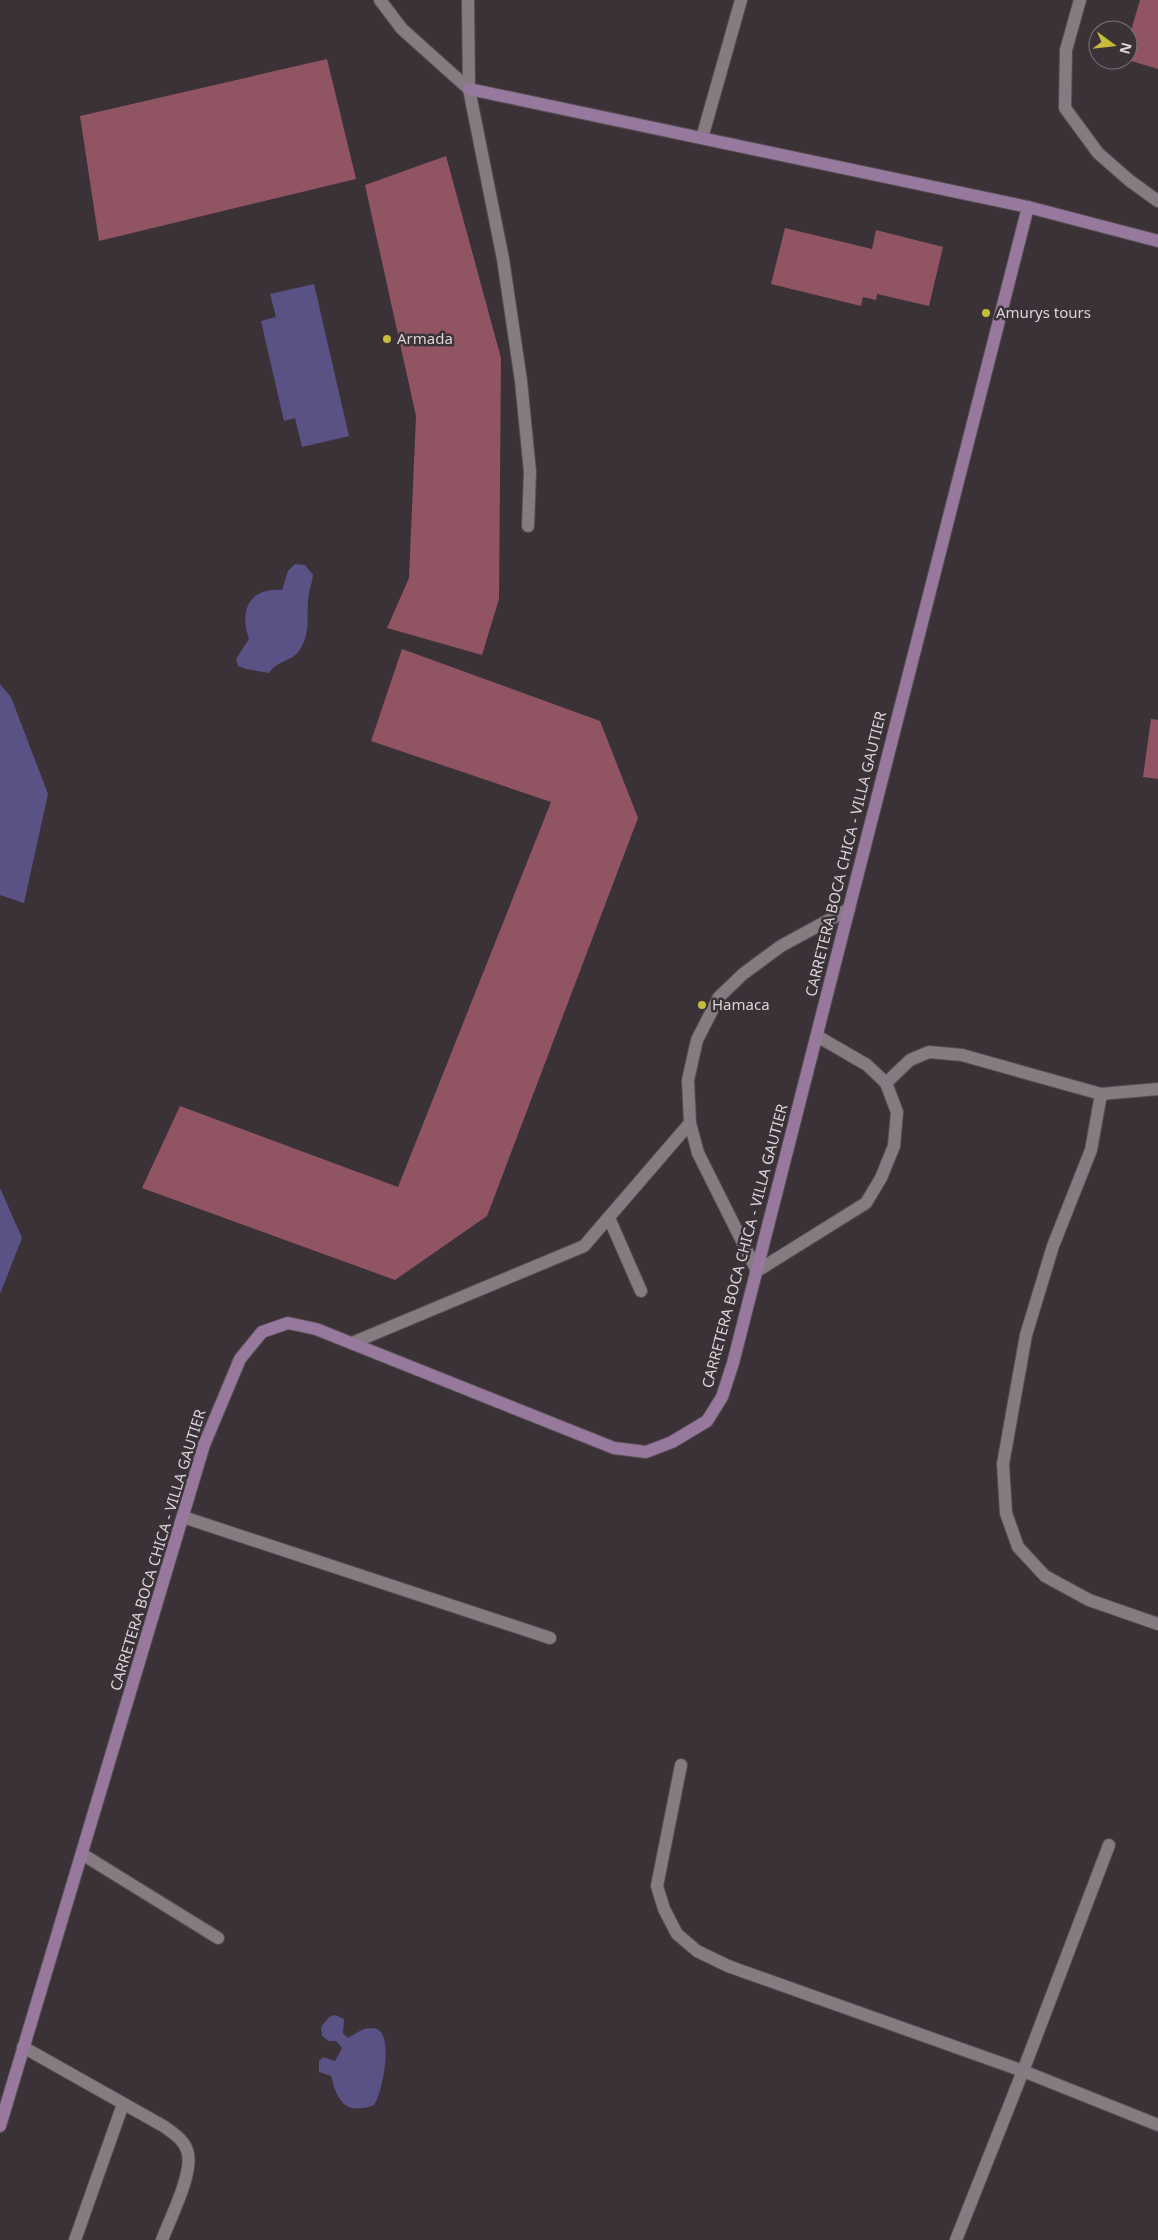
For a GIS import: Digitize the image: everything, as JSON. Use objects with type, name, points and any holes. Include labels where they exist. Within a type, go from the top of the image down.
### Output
[{"type":"main road","points":[[469,89],[1028,207],[1158,241]]},
{"type":"main road","name":"CARRETERA BOCA CHICA - VILLA GAUTIER","points":[[0,2126],[204,1445],[221,1401],[240,1360],[262,1332],[288,1323],[316,1329],[614,1448],[646,1452],[672,1442],[707,1421],[722,1397],[734,1363],[1028,207]]},
{"type":"street","points":[[380,0],[402,29],[469,89]]},
{"type":"street","points":[[468,0],[469,89],[503,259],[521,381],[530,472],[528,526]]},
{"type":"street","points":[[702,138],[741,0]]},
{"type":"street","points":[[1080,0],[1066,50],[1066,108],[1098,153],[1130,181],[1158,201]]},
{"type":"street","points":[[817,1036],[867,1066],[886,1083],[897,1112],[894,1146],[881,1178],[866,1204],[757,1271],[698,1153],[690,1123],[688,1080],[697,1040],[719,998],[743,974],[781,946],[849,909]]},
{"type":"street","points":[[886,1083],[910,1060],[929,1052],[962,1055],[1101,1094],[1158,1089]]},
{"type":"street","points":[[1101,1094],[1091,1150],[1053,1246],[1026,1335],[1003,1464],[1006,1513],[1018,1547],[1045,1576],[1089,1600],[1158,1624]]},
{"type":"street","points":[[352,1343],[584,1246],[690,1123]]},
{"type":"street","points":[[609,1218],[641,1291]]},
{"type":"street","points":[[183,1517],[550,1638]]},
{"type":"street","points":[[681,1765],[657,1886],[664,1909],[677,1934],[697,1951],[728,1966],[1023,2071],[1158,2125]]},
{"type":"street","points":[[956,2240],[1109,1845]]},
{"type":"street","points":[[82,1854],[218,1938]]},
{"type":"street","points":[[24,2047],[165,2127],[180,2138],[187,2151],[188,2170],[162,2240]]},
{"type":"street","points":[[75,2240],[123,2104]]},
{"type":"shaded area","points":[[314,284],[349,436],[302,447],[295,418],[284,421],[261,321],[276,317],[270,294]]},
{"type":"shaded area","points":[[295,564],[305,565],[313,575],[308,599],[308,621],[303,645],[296,655],[276,666],[269,673],[238,666],[236,659],[249,639],[245,619],[249,603],[254,597],[262,593],[271,590],[282,590],[288,571]]},
{"type":"shaded area","points":[[0,684],[11,697],[48,794],[24,903],[0,895]]},
{"type":"shaded area","points":[[0,1188],[22,1238],[0,1294]]},
{"type":"shaded area","points":[[335,2015],[344,2019],[343,2033],[348,2038],[369,2028],[377,2029],[382,2034],[385,2042],[385,2066],[374,2105],[356,2108],[344,2104],[336,2092],[331,2076],[319,2072],[319,2061],[323,2057],[335,2061],[342,2048],[336,2041],[329,2041],[322,2036],[321,2027],[329,2017]]},
{"type":"building","points":[[1140,0],[1158,0],[1158,69],[1138,63],[1138,20],[1134,20]]},
{"type":"building","points":[[327,59],[356,179],[99,241],[80,116]]},
{"type":"building","points":[[446,156],[501,358],[499,599],[482,655],[387,628],[409,578],[416,416],[365,185]]},
{"type":"building","points":[[785,228],[872,249],[876,230],[943,247],[929,306],[877,294],[876,300],[863,297],[861,306],[771,284]]},
{"type":"building","points":[[402,649],[600,721],[638,818],[487,1216],[395,1280],[142,1188],[180,1106],[398,1187],[551,802],[371,741]]},
{"type":"building","points":[[1151,719],[1158,720],[1158,779],[1143,777]]},
{"type":"place","name":"Amurys tours","points":[[986,313]]},
{"type":"place","name":"Armada","points":[[387,339]]},
{"type":"place","name":"Hamaca","points":[[702,1005]]}]
